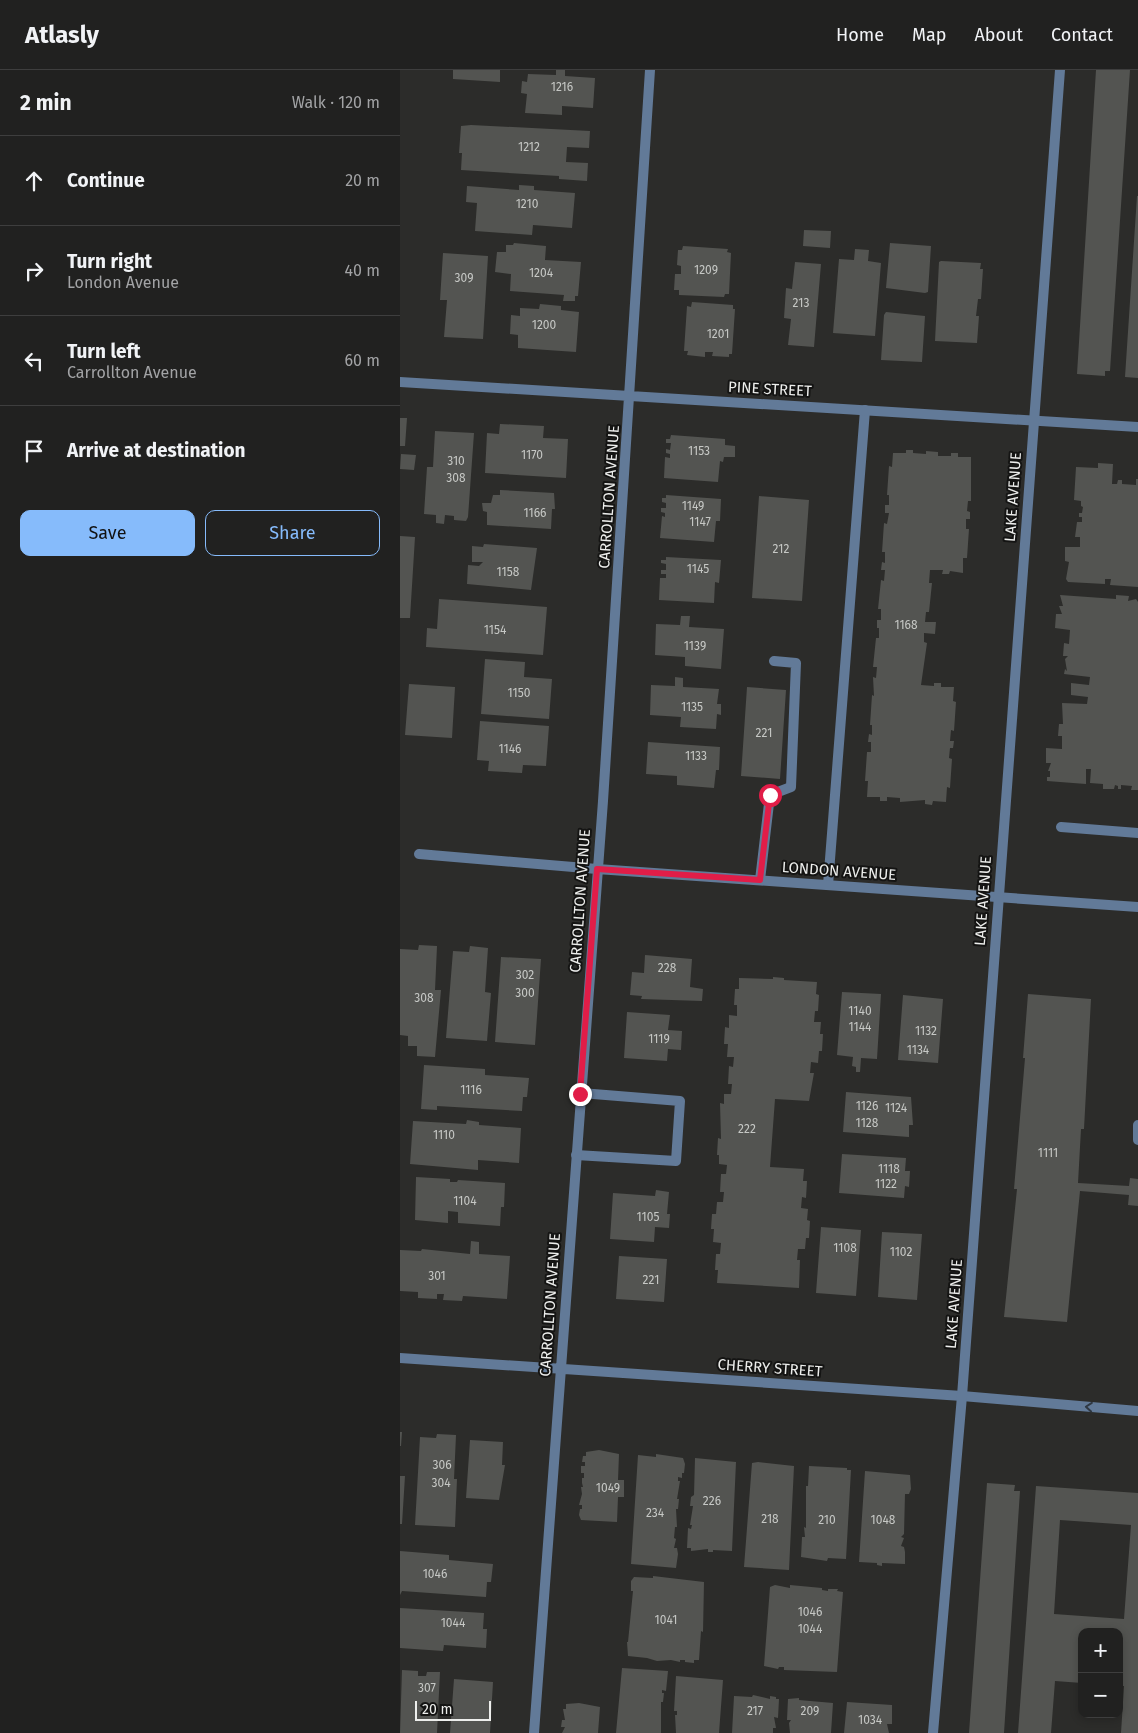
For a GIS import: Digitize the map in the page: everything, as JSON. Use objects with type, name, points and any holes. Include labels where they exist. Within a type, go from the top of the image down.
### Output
[{"type":"street","name":"CARROLLTON AVENUE","points":[[534,1733],[630,396],[650,70]]},
{"type":"street","name":"LAKE AVENUE","points":[[933,1733],[962,1396],[1060,70]]},
{"type":"street","name":"PINE STREET","points":[[400,382],[1138,427]]},
{"type":"street","points":[[828,886],[864,410]]},
{"type":"street","points":[[760,880],[770,795],[791,787],[796,663],[774,661]]},
{"type":"street","points":[[1061,827],[1138,832]]},
{"type":"street","name":"LONDON AVENUE","points":[[419,854],[828,886],[1138,906]]},
{"type":"street","points":[[576,1155],[676,1161],[680,1101],[580,1094]]},
{"type":"street","points":[[1138,1125],[1138,1140]]},
{"type":"street","name":"CHERRY STREET","points":[[400,1358],[962,1396],[1138,1411]]},
{"type":"building","points":[[453,70],[500,70],[500,82],[453,79]]},
{"type":"building","points":[[556,70],[565,70],[565,76],[595,78],[593,108],[562,106],[562,115],[525,113],[527,94],[521,93],[522,81],[527,82],[528,74],[556,75]]},
{"type":"building","points":[[1096,70],[1130,70],[1110,371],[1105,371],[1105,376],[1077,374]]},
{"type":"building","points":[[461,126],[590,131],[589,148],[567,147],[566,162],[588,163],[587,181],[559,179],[559,176],[461,170],[462,153],[459,153]]},
{"type":"building","points":[[519,185],[534,186],[534,190],[575,193],[572,228],[533,225],[532,235],[475,231],[477,203],[466,202],[467,186],[519,190]]},
{"type":"building","points":[[1138,196],[1138,378],[1125,377]]},
{"type":"building","points":[[804,230],[831,231],[830,248],[803,246]]},
{"type":"building","points":[[514,243],[546,246],[545,260],[581,262],[578,296],[575,296],[575,301],[563,301],[564,295],[510,291],[511,274],[495,272],[497,252],[506,252],[506,245],[513,245]]},
{"type":"building","points":[[890,243],[931,246],[928,292],[886,288]]},
{"type":"building","points":[[683,246],[728,249],[727,252],[731,253],[729,294],[725,294],[724,297],[679,295],[679,290],[674,290],[675,274],[681,274],[681,266],[677,265],[678,250],[682,250]]},
{"type":"building","points":[[855,249],[869,250],[868,261],[881,263],[875,336],[833,333],[839,259],[854,260]]},
{"type":"building","points":[[443,253],[488,256],[483,339],[444,337],[447,300],[440,300]]},
{"type":"building","points":[[795,262],[821,264],[814,347],[788,345],[791,319],[784,318],[786,288],[792,289]]},
{"type":"building","points":[[939,262],[981,263],[980,269],[983,269],[981,299],[978,299],[976,316],[979,316],[977,343],[935,341]]},
{"type":"building","points":[[692,302],[733,305],[733,309],[735,309],[732,354],[729,354],[729,357],[712,356],[713,352],[705,352],[705,357],[687,355],[688,351],[684,351],[687,306],[691,307]]},
{"type":"building","points":[[540,304],[561,306],[561,310],[579,312],[576,352],[518,348],[518,335],[510,334],[511,315],[520,316],[520,308],[539,309]]},
{"type":"building","points":[[886,312],[925,316],[922,362],[881,360],[884,315]]},
{"type":"building","points":[[400,418],[407,418],[405,446],[400,446]]},
{"type":"building","points":[[500,424],[544,426],[543,438],[568,439],[566,478],[485,473],[487,433],[499,434]]},
{"type":"building","points":[[435,431],[474,433],[468,517],[466,521],[454,520],[454,516],[445,515],[444,524],[436,523],[436,515],[424,514],[427,467],[433,467]]},
{"type":"building","points":[[671,435],[725,439],[725,445],[735,446],[735,457],[724,457],[723,462],[720,461],[718,482],[664,478],[665,457],[670,458],[670,454],[666,453],[666,449],[670,450],[671,443],[666,443],[666,439],[670,439]]},
{"type":"building","points":[[906,450],[913,450],[913,453],[926,454],[926,451],[938,452],[938,456],[951,456],[951,453],[958,453],[958,457],[971,457],[971,501],[968,501],[967,511],[970,512],[970,519],[966,519],[966,529],[969,529],[967,558],[963,558],[963,573],[950,571],[949,574],[942,574],[943,570],[930,570],[929,583],[932,583],[929,612],[926,612],[925,622],[936,622],[935,634],[924,633],[924,642],[927,643],[921,685],[934,686],[934,683],[941,683],[941,687],[954,687],[953,701],[956,702],[954,731],[951,730],[950,741],[954,741],[953,748],[950,748],[949,758],[952,759],[950,788],[947,787],[946,802],[933,801],[932,805],[925,804],[925,800],[900,802],[900,798],[887,797],[887,801],[880,801],[880,797],[867,797],[868,781],[865,781],[867,752],[871,752],[871,742],[868,742],[869,734],[872,735],[872,725],[870,725],[872,695],[874,696],[873,677],[876,678],[877,667],[873,667],[876,638],[879,638],[877,620],[881,620],[881,609],[878,609],[881,580],[884,581],[885,570],[881,570],[882,562],[885,563],[885,552],[882,552],[884,523],[887,524],[889,513],[885,513],[885,505],[889,505],[889,495],[887,495],[889,466],[892,467],[893,453],[906,453]]},
{"type":"building","points":[[401,454],[416,455],[414,470],[400,469]]},
{"type":"building","points":[[1098,463],[1113,464],[1112,484],[1117,484],[1118,480],[1122,480],[1122,484],[1136,485],[1136,479],[1138,479],[1138,587],[1110,585],[1111,579],[1105,579],[1105,584],[1068,582],[1066,579],[1069,562],[1065,561],[1065,547],[1080,547],[1080,537],[1075,537],[1077,522],[1082,522],[1082,517],[1079,517],[1079,513],[1082,513],[1083,507],[1081,506],[1081,501],[1074,500],[1076,467],[1098,468]]},
{"type":"building","points":[[500,490],[554,493],[555,509],[552,509],[551,529],[487,525],[487,512],[483,511],[482,503],[491,503],[493,495],[500,495]]},
{"type":"building","points":[[666,495],[721,499],[720,521],[716,521],[714,542],[660,538],[662,516],[665,517],[665,513],[661,512],[661,508],[666,508],[666,503],[662,502],[662,498],[666,498]]},
{"type":"building","points":[[759,496],[809,500],[802,601],[752,598]]},
{"type":"building","points":[[400,536],[415,537],[410,618],[400,618]]},
{"type":"building","points":[[484,544],[537,548],[531,590],[467,584],[468,565],[479,566],[483,562],[472,562],[472,546],[483,547]]},
{"type":"building","points":[[666,557],[721,560],[719,583],[715,582],[714,603],[659,600],[660,578],[666,578],[666,574],[661,574],[661,570],[666,570],[666,564],[661,563],[661,560],[666,560]]},
{"type":"building","points":[[1060,595],[1116,599],[1116,595],[1129,596],[1128,601],[1136,599],[1138,602],[1138,790],[1131,790],[1132,786],[1121,785],[1121,789],[1118,789],[1118,786],[1115,785],[1114,789],[1103,789],[1103,784],[1090,783],[1091,769],[1086,769],[1086,784],[1047,781],[1047,777],[1050,777],[1050,771],[1048,771],[1051,763],[1046,763],[1046,748],[1062,749],[1062,736],[1058,736],[1059,724],[1063,724],[1062,703],[1087,704],[1088,697],[1071,695],[1071,683],[1089,685],[1090,677],[1064,674],[1065,669],[1067,671],[1065,659],[1068,656],[1063,656],[1064,643],[1069,644],[1070,630],[1055,628],[1056,614],[1062,614],[1059,606],[1063,606]]},
{"type":"building","points":[[439,599],[547,607],[543,655],[426,647],[427,628],[437,629]]},
{"type":"building","points":[[681,616],[690,616],[689,627],[724,629],[721,669],[685,666],[685,657],[655,655],[656,624],[680,625]]},
{"type":"building","points":[[485,659],[525,662],[524,677],[552,679],[549,719],[481,714]]},
{"type":"building","points":[[675,677],[683,678],[683,687],[719,689],[717,704],[721,704],[721,715],[717,714],[716,729],[680,727],[681,717],[650,715],[651,685],[675,686]]},
{"type":"building","points":[[409,684],[455,687],[452,738],[405,735]]},
{"type":"building","points":[[747,687],[786,690],[780,779],[741,776]]},
{"type":"building","points":[[480,721],[549,726],[546,766],[523,765],[522,773],[488,771],[489,761],[477,760]]},
{"type":"building","points":[[648,742],[720,747],[719,770],[716,770],[714,788],[677,785],[677,776],[646,774]]},
{"type":"building","points":[[419,945],[437,946],[435,990],[441,990],[435,1057],[417,1056],[417,1046],[408,1046],[408,1036],[400,1035],[400,949],[418,950]]},
{"type":"building","points":[[470,946],[488,948],[485,992],[491,993],[487,1041],[446,1038],[453,951],[469,952]]},
{"type":"building","points":[[645,955],[692,959],[690,987],[703,989],[702,1001],[641,999],[642,996],[630,995],[632,972],[644,973]]},
{"type":"building","points":[[501,957],[541,959],[535,1045],[495,1042]]},
{"type":"building","points":[[773,977],[784,978],[784,980],[817,982],[816,994],[819,995],[818,1011],[815,1011],[814,1022],[821,1022],[820,1034],[823,1034],[822,1051],[819,1051],[818,1063],[811,1062],[810,1073],[814,1073],[809,1101],[775,1099],[770,1167],[804,1169],[803,1181],[807,1181],[806,1198],[802,1197],[801,1208],[808,1209],[807,1220],[810,1221],[809,1238],[806,1238],[805,1249],[798,1249],[797,1260],[800,1260],[799,1288],[717,1283],[718,1270],[715,1270],[716,1254],[720,1254],[721,1243],[713,1242],[714,1229],[711,1229],[712,1214],[716,1214],[717,1202],[723,1202],[724,1192],[720,1192],[721,1174],[726,1174],[727,1165],[719,1164],[719,1155],[717,1155],[718,1138],[721,1139],[720,1103],[724,1104],[724,1094],[731,1094],[732,1084],[728,1084],[729,1066],[733,1067],[734,1057],[727,1057],[728,1044],[724,1044],[725,1027],[729,1028],[729,1015],[737,1016],[737,1005],[734,1005],[735,989],[739,989],[739,978],[773,979]]},
{"type":"building","points":[[842,992],[881,994],[877,1059],[861,1058],[860,1072],[856,1072],[856,1067],[852,1066],[853,1057],[837,1055]]},
{"type":"building","points":[[1028,994],[1091,999],[1084,1129],[1081,1129],[1078,1183],[1129,1186],[1130,1178],[1138,1179],[1138,1206],[1128,1205],[1129,1195],[1080,1191],[1067,1322],[1004,1317],[1017,1189],[1014,1189],[1025,1058],[1023,1058]]},
{"type":"building","points":[[903,995],[943,999],[938,1063],[898,1060]]},
{"type":"building","points":[[627,1012],[670,1015],[668,1030],[682,1031],[681,1050],[668,1049],[667,1061],[624,1058]]},
{"type":"building","points":[[424,1065],[485,1069],[485,1075],[529,1078],[527,1097],[523,1097],[522,1111],[437,1106],[437,1110],[421,1109]]},
{"type":"building","points":[[846,1092],[911,1097],[913,1125],[909,1125],[909,1137],[843,1132]]},
{"type":"building","points":[[467,1120],[479,1122],[479,1125],[521,1128],[519,1163],[478,1160],[478,1170],[410,1164],[413,1121],[466,1124]]},
{"type":"building","points":[[842,1154],[906,1158],[905,1171],[910,1171],[909,1187],[905,1186],[904,1198],[839,1193]]},
{"type":"building","points":[[416,1177],[450,1179],[450,1182],[457,1182],[458,1180],[505,1183],[504,1207],[501,1207],[500,1226],[458,1223],[458,1212],[448,1211],[448,1223],[415,1220]]},
{"type":"building","points":[[656,1190],[669,1192],[667,1214],[670,1214],[669,1228],[655,1227],[654,1242],[610,1239],[613,1193],[655,1196]]},
{"type":"building","points":[[821,1227],[861,1230],[856,1296],[816,1293]]},
{"type":"building","points":[[882,1232],[922,1234],[917,1300],[878,1297]]},
{"type":"building","points":[[471,1241],[479,1242],[479,1254],[510,1256],[507,1299],[463,1296],[462,1301],[443,1300],[444,1294],[437,1294],[437,1299],[418,1298],[418,1292],[400,1291],[400,1250],[421,1251],[422,1249],[470,1254]]},
{"type":"building","points":[[619,1256],[667,1259],[664,1302],[616,1299]]},
{"type":"building","points":[[400,1432],[402,1432],[401,1446],[400,1446]]},
{"type":"building","points":[[437,1434],[456,1435],[454,1479],[457,1479],[455,1527],[415,1525],[420,1437],[436,1438]]},
{"type":"building","points":[[470,1440],[503,1442],[502,1465],[505,1465],[499,1500],[466,1498]]},
{"type":"building","points":[[599,1450],[619,1454],[618,1480],[624,1480],[624,1497],[618,1497],[617,1522],[581,1520],[579,1515],[580,1509],[582,1509],[582,1505],[579,1505],[582,1494],[581,1487],[583,1487],[582,1478],[584,1478],[584,1473],[581,1473],[581,1466],[585,1466],[585,1462],[582,1462],[583,1456],[586,1456],[586,1452]]},
{"type":"building","points":[[656,1454],[683,1458],[685,1464],[682,1478],[678,1477],[678,1481],[680,1481],[677,1499],[679,1499],[678,1509],[676,1509],[677,1527],[675,1527],[674,1538],[676,1539],[674,1548],[677,1548],[678,1554],[676,1568],[631,1564],[638,1455],[656,1457]]},
{"type":"building","points":[[695,1458],[736,1462],[732,1551],[713,1550],[713,1552],[708,1552],[708,1549],[691,1551],[691,1548],[687,1548],[688,1528],[691,1529],[692,1525],[690,1525],[693,1506],[690,1506],[691,1497],[694,1495]]},
{"type":"building","points":[[752,1463],[794,1466],[789,1570],[744,1567]]},
{"type":"building","points":[[809,1466],[847,1468],[847,1470],[851,1470],[846,1559],[828,1558],[827,1561],[801,1557],[802,1537],[805,1537],[804,1527],[806,1528],[806,1486],[808,1486]]},
{"type":"building","points":[[865,1471],[910,1475],[911,1489],[909,1494],[905,1494],[904,1534],[901,1537],[904,1538],[901,1546],[904,1547],[905,1564],[882,1563],[882,1566],[877,1565],[877,1563],[859,1562]]},
{"type":"building","points":[[400,1476],[405,1476],[402,1524],[400,1524]]},
{"type":"building","points":[[987,1483],[1015,1485],[1014,1491],[1020,1491],[1004,1733],[969,1733]]},
{"type":"building","points":[[1036,1486],[1138,1493],[1138,1733],[1121,1733],[1124,1686],[1123,1628],[1078,1628],[1078,1683],[1055,1681],[1051,1733],[1018,1733]],"holes":[[[1060,1520],[1131,1525],[1124,1619],[1054,1614]]]},
{"type":"building","points":[[400,1551],[449,1555],[449,1560],[493,1564],[491,1582],[487,1582],[486,1597],[402,1591],[400,1595]]},
{"type":"building","points":[[653,1576],[704,1582],[703,1632],[701,1631],[699,1660],[694,1660],[694,1663],[685,1662],[685,1660],[680,1660],[680,1662],[671,1660],[657,1661],[628,1656],[627,1642],[633,1591],[631,1591],[631,1581],[634,1577],[653,1578]]},
{"type":"building","points":[[775,1585],[790,1588],[790,1585],[822,1588],[822,1590],[828,1591],[828,1589],[838,1589],[837,1591],[843,1592],[837,1672],[784,1670],[784,1667],[779,1667],[778,1669],[764,1666],[770,1587]]},
{"type":"building","points":[[400,1608],[484,1613],[483,1629],[487,1629],[486,1648],[444,1645],[443,1651],[400,1648]]},
{"type":"building","points":[[622,1668],[668,1671],[666,1691],[662,1690],[662,1693],[664,1693],[663,1702],[661,1702],[661,1733],[616,1733]]},
{"type":"building","points":[[402,1670],[418,1671],[418,1676],[426,1676],[427,1672],[440,1672],[437,1733],[400,1733]]},
{"type":"building","points":[[676,1676],[723,1680],[719,1733],[676,1733],[675,1715],[677,1715],[677,1711],[674,1711]]},
{"type":"building","points":[[454,1679],[493,1682],[490,1733],[450,1733]]},
{"type":"building","points":[[753,1695],[770,1699],[770,1696],[779,1699],[778,1718],[774,1717],[776,1728],[773,1728],[773,1733],[732,1733],[734,1696],[752,1697]]},
{"type":"building","points":[[799,1698],[799,1700],[833,1703],[831,1733],[790,1733],[789,1723],[791,1720],[787,1720],[788,1699]]},
{"type":"building","points":[[847,1702],[892,1705],[892,1724],[887,1724],[889,1733],[844,1733]]},
{"type":"building","points":[[579,1703],[600,1707],[598,1733],[562,1733],[565,1727],[561,1727],[562,1720],[565,1720],[563,1709],[566,1709],[566,1704]]},
{"type":"route","points":[[580,1094],[597,869],[760,880],[770,795]]}]
